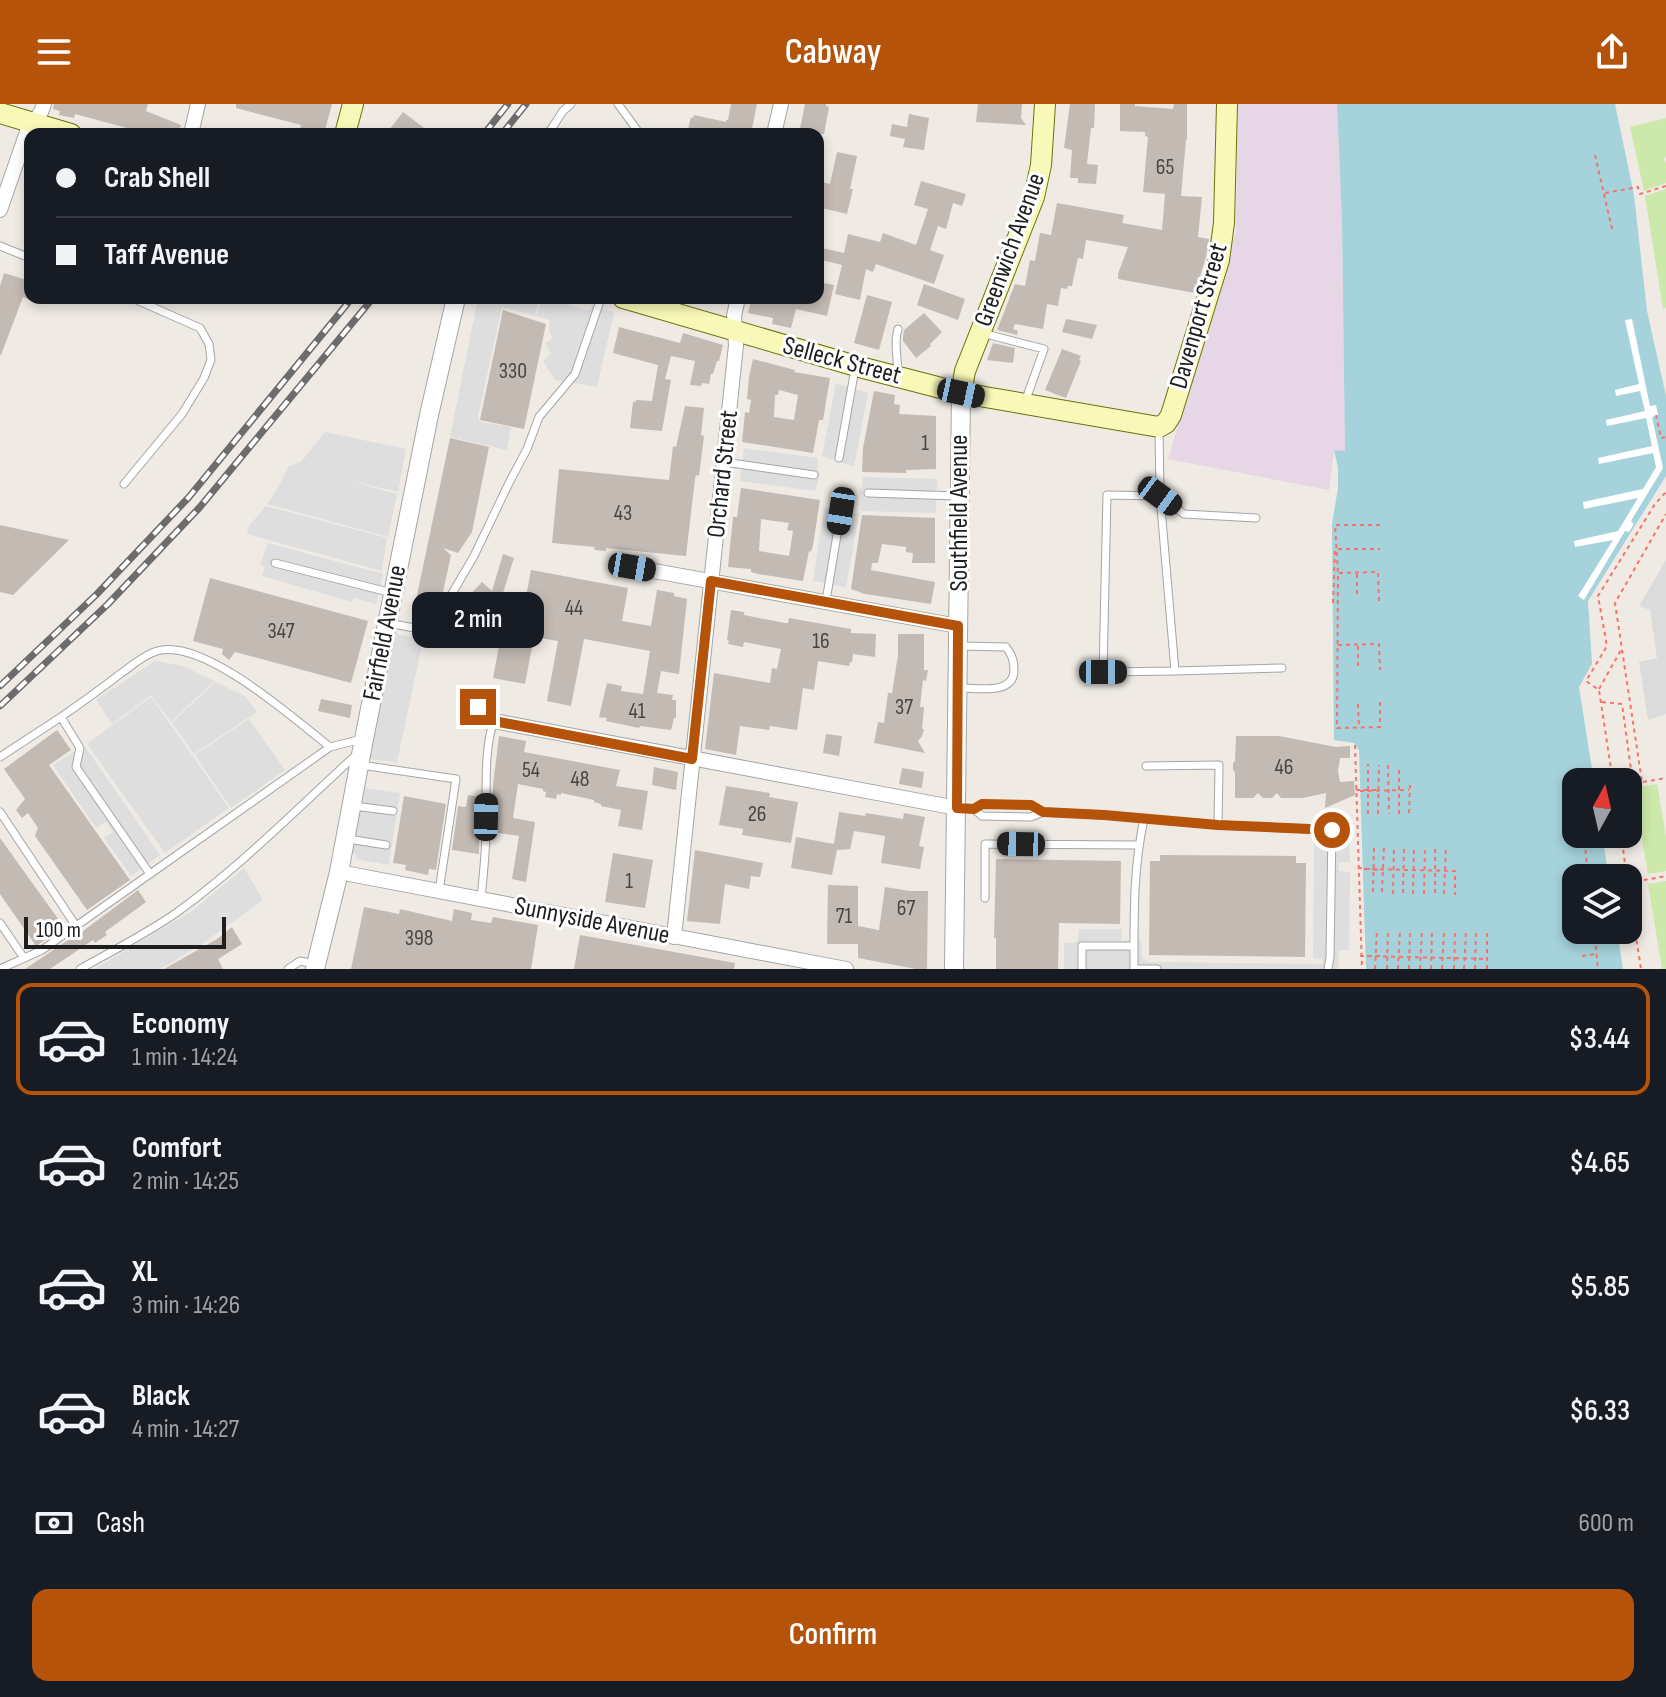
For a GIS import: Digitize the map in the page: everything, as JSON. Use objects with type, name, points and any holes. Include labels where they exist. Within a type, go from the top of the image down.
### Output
[{"type":"main road","points":[[347,128],[353,104]]},
{"type":"main road","name":"Greenwich Avenue","points":[[961,393],[965,371],[1034,197],[1041,165],[1045,104]]},
{"type":"main road","name":"Davenport Street","points":[[1159,427],[1171,415],[1219,260],[1224,223],[1227,104]]},
{"type":"main road","points":[[0,113],[51,128]]},
{"type":"main road","name":"Selleck Street","points":[[643,304],[961,393],[1159,427]]},
{"type":"street","points":[[30,128],[44,104]]},
{"type":"street","points":[[192,128],[198,104]]},
{"type":"street","points":[[775,128],[781,104]]},
{"type":"street","points":[[0,210],[24,141]]},
{"type":"street","name":"Fairfield Avenue","points":[[316,967],[346,839],[429,415],[455,304]]},
{"type":"street","name":"Orchard Street","points":[[674,937],[736,345],[734,316],[737,304]]},
{"type":"street","name":"Southfield Avenue","points":[[954,969],[966,808],[958,688],[961,393]]},
{"type":"street","points":[[632,567],[958,626]]},
{"type":"street","points":[[478,707],[494,721],[966,808]]},
{"type":"street","name":"Sunnyside Avenue","points":[[339,872],[846,969]]},
{"type":"lane","points":[[552,128],[571,104]]},
{"type":"lane","points":[[618,104],[636,128]]},
{"type":"lane","points":[[0,246],[24,256]]},
{"type":"lane","points":[[124,484],[182,414],[211,360],[209,344],[200,328],[145,304]]},
{"type":"lane","points":[[158,310],[160,304]]},
{"type":"lane","points":[[387,623],[425,630],[435,621],[480,542],[527,449],[539,417],[575,374],[599,304]]},
{"type":"lane","points":[[897,377],[899,360],[894,341],[898,329]]},
{"type":"lane","points":[[980,332],[1044,349],[1025,404]]},
{"type":"lane","points":[[839,458],[856,366]]},
{"type":"lane","points":[[1159,427],[1160,496],[1175,671]]},
{"type":"lane","points":[[724,462],[814,475]]},
{"type":"lane","points":[[868,493],[959,496]]},
{"type":"lane","points":[[1256,518],[1184,514],[1160,496],[1107,495],[1103,672],[1282,668]]},
{"type":"lane","points":[[826,601],[841,511]]},
{"type":"lane","points":[[275,563],[393,593]]},
{"type":"lane","points":[[958,688],[1002,688],[1014,674],[1013,655],[1006,647],[959,646]]},
{"type":"lane","points":[[0,757],[142,659],[158,651],[183,651],[232,674],[330,747],[362,751],[456,779],[439,891]]},
{"type":"lane","points":[[61,717],[80,748],[76,767],[150,874]]},
{"type":"lane","points":[[481,899],[489,750],[494,721]]},
{"type":"lane","points":[[0,969],[42,950],[330,747]]},
{"type":"lane","points":[[80,969],[194,899],[362,751]]},
{"type":"lane","points":[[1146,766],[1219,765],[1218,825]]},
{"type":"lane","points":[[966,808],[982,804],[1031,805],[1043,812],[1332,830],[1328,969]]},
{"type":"lane","points":[[352,805],[393,811]]},
{"type":"lane","points":[[0,812],[76,926]]},
{"type":"lane","points":[[1144,819],[1134,885],[1134,969],[1157,969]]},
{"type":"lane","points":[[346,839],[386,845]]},
{"type":"lane","points":[[985,898],[985,844],[1138,845]]},
{"type":"lane","points":[[0,923],[24,958]]},
{"type":"lane","points":[[1082,969],[1082,946],[1134,946]]},
{"type":"lane","points":[[288,969],[300,961],[316,967]]},
{"type":"path","points":[[1595,155],[1613,233]]},
{"type":"path","points":[[1604,193],[1638,187],[1640,194],[1666,186]]},
{"type":"path","points":[[1656,415],[1661,438],[1666,437]]},
{"type":"path","points":[[1611,768],[1599,690],[1586,681],[1607,646],[1598,596],[1655,504],[1666,492]]},
{"type":"path","points":[[1640,768],[1615,603],[1666,514]]},
{"type":"path","points":[[1380,525],[1335,525],[1338,573],[1337,728],[1380,727],[1380,701]]},
{"type":"path","points":[[1336,547],[1380,549]]},
{"type":"path","points":[[1333,603],[1336,547]]},
{"type":"path","points":[[1357,572],[1357,598]]},
{"type":"path","points":[[1338,573],[1378,572],[1379,604]]},
{"type":"path","points":[[1337,645],[1379,644],[1380,670]]},
{"type":"path","points":[[1358,645],[1358,667]]},
{"type":"path","points":[[1599,690],[1622,649]]},
{"type":"path","points":[[1602,702],[1622,704],[1631,768]]},
{"type":"path","points":[[1358,704],[1359,727]]},
{"type":"path","points":[[1355,745],[1362,969]]},
{"type":"path","points":[[1368,764],[1368,814]]},
{"type":"path","points":[[1378,814],[1379,765]]},
{"type":"path","points":[[1388,765],[1389,814]]},
{"type":"path","points":[[1399,770],[1399,814]]},
{"type":"path","points":[[1642,782],[1666,778]]},
{"type":"path","points":[[1409,813],[1410,785]]},
{"type":"path","points":[[1358,790],[1378,790]]},
{"type":"path","points":[[1358,790],[1409,790]]},
{"type":"path","points":[[1373,892],[1374,846]]},
{"type":"path","points":[[1382,892],[1384,846]]},
{"type":"path","points":[[1393,894],[1394,847]]},
{"type":"path","points":[[1403,893],[1404,847]]},
{"type":"path","points":[[1435,847],[1435,893]]},
{"type":"path","points":[[1444,894],[1446,847]]},
{"type":"path","points":[[1413,894],[1414,848]]},
{"type":"path","points":[[1424,894],[1425,848]]},
{"type":"path","points":[[1455,895],[1456,864]]},
{"type":"path","points":[[1358,868],[1382,870]]},
{"type":"path","points":[[1364,869],[1455,871]]},
{"type":"path","points":[[1642,881],[1666,876]]},
{"type":"path","points":[[1375,969],[1377,930]]},
{"type":"path","points":[[1387,969],[1388,930]]},
{"type":"path","points":[[1398,969],[1400,930]]},
{"type":"path","points":[[1409,969],[1410,931]]},
{"type":"path","points":[[1420,969],[1422,931]]},
{"type":"path","points":[[1431,969],[1432,931]]},
{"type":"path","points":[[1442,969],[1444,932]]},
{"type":"path","points":[[1454,969],[1455,932]]},
{"type":"path","points":[[1464,969],[1466,932]]},
{"type":"path","points":[[1475,969],[1476,932]]},
{"type":"path","points":[[1487,933],[1487,969]]},
{"type":"path","points":[[1596,944],[1598,969]]},
{"type":"path","points":[[1637,944],[1641,969]]},
{"type":"path","points":[[1582,956],[1597,954]]},
{"type":"path","points":[[1360,956],[1487,959]]},
{"type":"path","points":[[1367,956],[1382,956]]},
{"type":"shaded area","points":[[1238,104],[1337,104],[1345,451],[1334,451],[1329,490],[1168,459],[1236,232]]},
{"type":"shaded area","points":[[477,304],[538,304],[535,316],[502,307],[478,417],[480,422],[511,427],[507,450],[450,437]]},
{"type":"shaded area","points":[[540,304],[564,304],[586,310],[592,306],[614,312],[597,387],[555,380],[543,361],[551,354],[545,343],[553,338],[549,332],[549,320],[536,316]]},
{"type":"shaded area","points":[[836,383],[868,393],[854,467],[822,456]]},
{"type":"shaded area","points":[[325,432],[406,449],[398,492],[343,479],[397,494],[388,537],[267,504],[289,466],[301,462]]},
{"type":"shaded area","points":[[744,448],[818,458],[820,475],[815,491],[740,481]]},
{"type":"shaded area","points":[[863,477],[937,479],[936,513],[861,511],[859,492]]},
{"type":"shaded area","points":[[266,506],[387,538],[382,571],[247,534],[249,526]]},
{"type":"shaded area","points":[[824,508],[859,514],[846,587],[813,581]]},
{"type":"shaded area","points":[[268,543],[383,574],[376,604],[354,598],[352,602],[262,576],[265,567],[260,565]]},
{"type":"shaded area","points":[[1666,560],[1666,714],[1648,720],[1639,662],[1657,658],[1650,610],[1639,606]]},
{"type":"shaded area","points":[[394,633],[423,640],[397,762],[369,759]]},
{"type":"shaded area","points":[[155,661],[183,666],[214,681],[171,722],[151,695],[112,724],[96,700]]},
{"type":"shaded area","points":[[215,682],[245,696],[257,712],[194,754],[172,723]]},
{"type":"shaded area","points":[[151,697],[229,808],[165,853],[87,744]]},
{"type":"shaded area","points":[[249,719],[285,770],[231,808],[195,755]]},
{"type":"shaded area","points":[[86,748],[160,855],[131,876],[104,838],[113,832],[106,822],[96,828],[53,765]]},
{"type":"shaded area","points":[[363,788],[400,793],[389,865],[356,859],[352,853]]},
{"type":"shaded area","points":[[1339,822],[1339,827],[1349,826],[1350,862],[1339,864],[1339,871],[1350,872],[1349,950],[1339,952],[1338,969],[1064,969],[1064,943],[1075,943],[1079,929],[1122,929],[1121,941],[1141,940],[1142,958],[1148,962],[1322,964],[1322,959],[1313,958],[1314,841],[1325,839],[1325,823]]},
{"type":"shaded area","points":[[244,868],[263,900],[205,942],[161,969],[94,969],[192,911]]},
{"type":"green space","points":[[1666,118],[1666,183],[1644,191],[1630,127]]},
{"type":"green space","points":[[1666,189],[1666,308],[1663,309],[1645,196]]},
{"type":"green space","points":[[1657,784],[1666,836],[1666,871],[1648,874],[1642,840],[1642,786]]},
{"type":"green space","points":[[1666,881],[1666,969],[1662,969],[1648,884]]},
{"type":"water","points":[[1337,104],[1615,104],[1634,195],[1647,311],[1666,396],[1666,476],[1588,601],[1592,664],[1579,687],[1592,768],[1562,768],[1562,848],[1604,848],[1607,864],[1562,864],[1562,944],[1619,944],[1623,969],[1366,969],[1359,750],[1354,743],[1334,740],[1332,524],[1338,468],[1334,450],[1345,451]]},
{"type":"pier","points":[[1632,319],[1650,406],[1656,405],[1658,415],[1652,417],[1663,468],[1631,521],[1634,524],[1629,532],[1625,531],[1584,600],[1578,596],[1613,540],[1575,547],[1574,541],[1618,531],[1638,498],[1584,509],[1583,502],[1643,489],[1656,467],[1653,453],[1599,464],[1598,458],[1652,446],[1646,418],[1607,426],[1606,420],[1645,411],[1640,391],[1616,396],[1615,390],[1639,384],[1625,320]]},
{"type":"building","points":[[54,104],[148,104],[146,111],[181,125],[180,128],[127,128],[75,114],[74,118],[59,115],[60,111],[53,109]]},
{"type":"building","points":[[236,104],[332,104],[326,128],[300,128],[301,125],[236,108]]},
{"type":"building","points":[[731,104],[757,104],[752,128],[688,128],[694,115],[728,120]]},
{"type":"building","points":[[805,104],[826,104],[829,107],[824,134],[824,128],[800,128]]},
{"type":"building","points":[[978,104],[1022,104],[1021,118],[1026,125],[976,122]]},
{"type":"building","points":[[1070,104],[1095,104],[1087,164],[1098,165],[1096,184],[1078,183],[1078,178],[1070,178],[1072,150],[1064,148]]},
{"type":"building","points":[[1120,104],[1173,109],[1174,104],[1187,104],[1181,196],[1202,197],[1198,237],[1209,239],[1195,293],[1118,279],[1128,247],[1086,240],[1083,259],[1078,258],[1072,286],[1061,288],[1058,306],[1047,304],[1043,329],[1015,324],[1013,329],[1018,331],[1017,335],[997,330],[1015,284],[1025,286],[1030,260],[1035,261],[1040,233],[1051,235],[1057,203],[1124,215],[1122,223],[1162,230],[1165,194],[1143,192],[1148,137],[1145,132],[1120,131]]},
{"type":"building","points":[[403,112],[424,128],[391,128]]},
{"type":"building","points":[[909,114],[929,118],[924,150],[903,147],[905,139],[890,136],[892,124],[907,127]]},
{"type":"building","points":[[837,152],[857,156],[847,214],[824,208],[824,182],[830,184]]},
{"type":"building","points":[[921,181],[966,194],[962,206],[953,203],[946,229],[938,226],[930,250],[944,255],[934,284],[876,264],[873,272],[866,269],[860,300],[835,294],[842,265],[824,260],[824,248],[844,253],[848,234],[880,242],[883,233],[916,245],[928,209],[914,205]]},
{"type":"building","points":[[4,273],[24,279],[24,297],[1,355],[0,355],[0,286]]},
{"type":"building","points":[[824,283],[834,285],[827,316],[796,309],[791,328],[772,324],[773,318],[748,313],[750,304],[824,304]]},
{"type":"building","points":[[924,284],[965,299],[958,320],[917,305]]},
{"type":"building","points":[[867,295],[892,302],[879,350],[854,343]]},
{"type":"building","points":[[503,310],[546,324],[524,429],[480,420]]},
{"type":"building","points":[[924,313],[942,332],[916,358],[903,341],[904,330]]},
{"type":"building","points":[[1066,319],[1097,325],[1092,339],[1062,332]]},
{"type":"building","points":[[619,327],[680,343],[683,333],[723,345],[709,384],[702,383],[701,386],[690,385],[695,361],[671,356],[665,379],[671,380],[662,431],[630,428],[633,402],[652,401],[658,365],[613,353]]},
{"type":"building","points":[[993,343],[1015,348],[1013,363],[987,360]]},
{"type":"building","points":[[1062,349],[1081,356],[1066,398],[1045,390]]},
{"type":"building","points":[[753,359],[794,372],[830,378],[823,420],[819,420],[813,453],[742,442],[745,412],[749,413],[751,400],[747,399]],"holes":[[[779,390],[798,395],[794,420],[774,417],[775,395]]]},
{"type":"building","points":[[874,391],[895,395],[894,404],[900,405],[899,414],[936,416],[936,469],[906,470],[906,473],[862,472],[863,448]]},
{"type":"building","points":[[685,406],[704,408],[701,435],[704,436],[699,476],[696,475],[695,479],[686,556],[606,548],[606,551],[594,550],[595,547],[552,543],[559,469],[669,480],[673,446],[676,447]]},
{"type":"building","points":[[450,438],[489,447],[472,532],[458,553],[443,548],[451,555],[443,592],[422,621],[412,619]]},
{"type":"building","points":[[741,488],[820,500],[803,581],[728,567],[733,517],[737,517]],"holes":[[[761,519],[789,523],[787,530],[793,531],[789,556],[759,551]]]},
{"type":"building","points":[[862,515],[935,518],[935,563],[912,563],[913,553],[906,552],[906,547],[882,544],[878,563],[872,563],[871,570],[935,582],[931,604],[851,589]]},
{"type":"building","points":[[0,525],[69,540],[13,595],[0,592]]},
{"type":"building","points":[[503,554],[514,558],[490,634],[480,631],[483,621],[459,609],[466,596],[482,582],[492,591]]},
{"type":"building","points":[[531,570],[628,588],[622,621],[651,626],[657,590],[687,599],[679,674],[661,671],[657,693],[673,695],[672,700],[676,700],[676,718],[671,730],[639,728],[599,717],[607,683],[622,686],[621,691],[643,694],[650,651],[584,639],[571,706],[547,701],[558,641],[534,637],[525,684],[493,678],[500,641],[511,643],[513,633],[519,634]]},
{"type":"building","points":[[210,578],[368,621],[351,683],[235,652],[229,660],[222,654],[223,649],[193,641]]},
{"type":"building","points":[[731,610],[785,623],[789,618],[851,629],[851,633],[876,634],[875,657],[853,654],[849,666],[818,661],[814,690],[803,688],[797,730],[740,726],[736,755],[705,749],[714,673],[770,683],[772,668],[777,669],[781,649],[744,642],[743,647],[728,644]]},
{"type":"building","points":[[898,634],[924,634],[924,670],[928,670],[926,681],[923,680],[920,707],[924,707],[924,729],[918,741],[925,753],[874,743],[878,722],[884,723],[888,693],[892,693]]},
{"type":"building","points":[[321,699],[352,705],[350,718],[318,711]]},
{"type":"building","points":[[57,730],[71,750],[49,765],[130,880],[87,910],[35,836],[38,828],[28,813],[22,818],[16,810],[25,799],[4,769]]},
{"type":"building","points":[[826,734],[842,736],[839,756],[823,753]]},
{"type":"building","points":[[499,736],[526,741],[524,752],[620,770],[616,786],[648,791],[642,830],[618,826],[621,810],[561,793],[557,794],[556,799],[545,797],[543,789],[518,784],[513,818],[535,822],[526,882],[512,879],[519,836],[492,832],[493,785]]},
{"type":"building","points":[[1236,736],[1279,736],[1336,747],[1350,746],[1350,758],[1340,758],[1338,771],[1340,782],[1354,781],[1355,795],[1325,808],[1326,793],[1303,798],[1281,798],[1277,793],[1272,798],[1263,798],[1258,793],[1253,798],[1235,798],[1233,763]]},
{"type":"building","points":[[654,767],[678,772],[676,790],[652,785]]},
{"type":"building","points":[[902,768],[924,772],[922,788],[899,784]]},
{"type":"building","points":[[726,786],[770,793],[769,797],[798,802],[791,843],[742,835],[743,829],[719,825]]},
{"type":"building","points":[[468,795],[480,797],[479,854],[452,850],[458,806],[466,807]]},
{"type":"building","points":[[404,796],[446,804],[436,870],[429,869],[428,875],[405,870],[406,865],[393,863]]},
{"type":"building","points":[[839,812],[903,819],[904,813],[925,817],[919,846],[924,847],[920,869],[881,863],[885,836],[854,831],[850,849],[837,850],[832,875],[791,868],[796,837],[834,844]]},
{"type":"building","points":[[0,838],[64,927],[36,946],[0,894]]},
{"type":"building","points":[[695,850],[763,863],[760,877],[751,876],[749,889],[725,884],[720,924],[687,921]]},
{"type":"building","points":[[613,853],[653,860],[645,908],[605,902]]},
{"type":"building","points":[[1160,855],[1296,856],[1296,863],[1306,863],[1305,957],[1149,955],[1150,861],[1160,861]]},
{"type":"building","points":[[996,859],[1121,861],[1120,924],[1059,923],[1058,969],[996,969]]},
{"type":"building","points":[[828,885],[858,886],[858,926],[879,930],[885,887],[928,891],[927,969],[858,958],[858,944],[827,944]]},
{"type":"building","points":[[138,890],[146,902],[105,932],[107,935],[95,943],[93,940],[50,969],[25,969],[75,937]]},
{"type":"building","points":[[364,907],[399,914],[400,909],[452,921],[454,909],[472,913],[471,920],[491,923],[493,917],[538,925],[531,969],[351,969]]},
{"type":"building","points":[[232,927],[242,944],[218,959],[223,969],[164,969],[217,939]]},
{"type":"building","points":[[580,935],[735,963],[734,969],[574,969]]},
{"type":"railway","points":[[489,128],[508,104]]},
{"type":"railway","points":[[507,128],[526,104]]},
{"type":"railway","points":[[0,686],[97,594],[189,497],[347,304]]},
{"type":"railway","points":[[0,706],[108,604],[200,507],[368,304]]},
{"type":"route","points":[[478,707],[494,721],[692,759],[711,581],[958,626],[957,808],[974,809],[982,804],[1031,805],[1043,812],[1332,830]]}]
